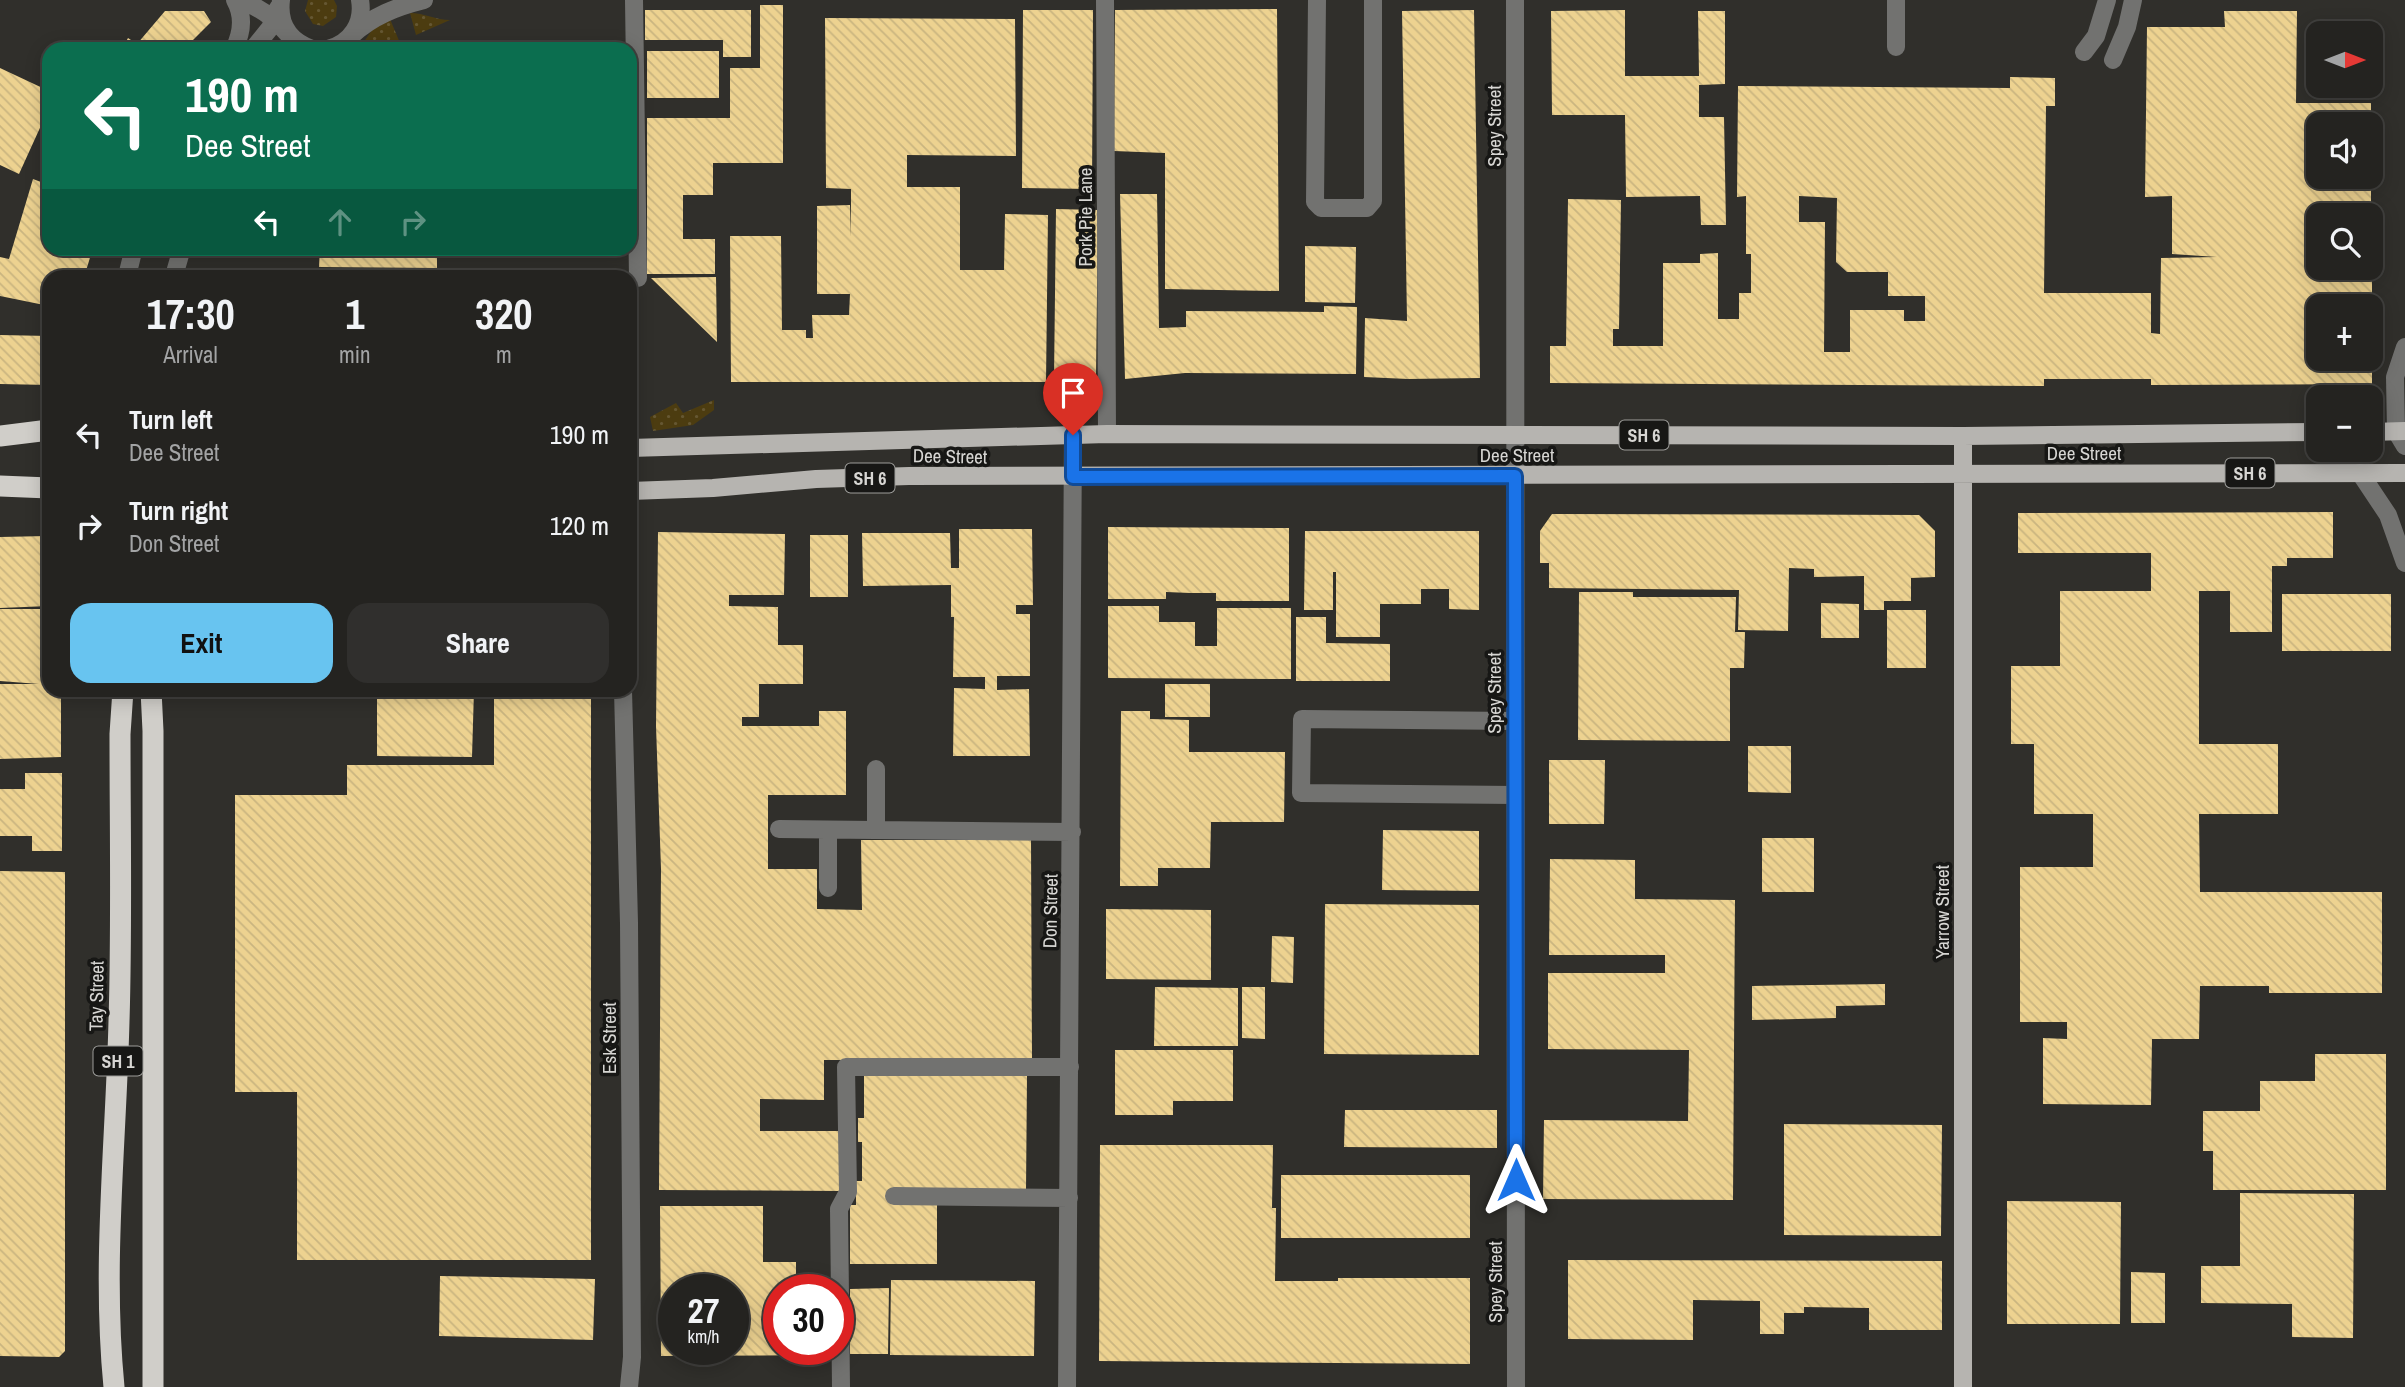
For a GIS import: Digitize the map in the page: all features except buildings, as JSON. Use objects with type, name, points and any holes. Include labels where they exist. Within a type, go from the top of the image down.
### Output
[{"type":"highway","points":[[0,436],[42,431]]},
{"type":"highway","points":[[0,486],[42,489]]},
{"type":"highway","points":[[117,697],[120,734]]},
{"type":"highway","name":"Tay Street","points":[[114,1387],[110,1351],[119,1021],[120,734],[123,697]]},
{"type":"highway","name":"SH 1","points":[[153,697],[153,1387]]},
{"type":"main road","name":"Dee Street","points":[[637,447],[1107,434],[1963,436],[2306,432]]},
{"type":"main road","points":[[2383,434],[2402,436]]},
{"type":"main road","name":"Yarrow Street","points":[[1963,436],[1963,1387]]},
{"type":"main road","name":"Dee Street","points":[[637,491],[843,478],[2405,473]]},
{"type":"street","points":[[235,0],[240,9],[241,22],[236,42]]},
{"type":"street","points":[[241,0],[264,10],[297,42]]},
{"type":"street","points":[[259,42],[274,18],[280,0]]},
{"type":"street","points":[[280,0],[281,21],[293,40]]},
{"type":"street","points":[[352,35],[361,15],[360,0]]},
{"type":"street","points":[[341,42],[376,16],[424,0]]},
{"type":"street","points":[[634,0],[635,42]]},
{"type":"street","name":"Pork Pie Lane","points":[[1105,0],[1107,434]]},
{"type":"street","points":[[1317,0],[1315,202],[1321,208],[1367,208],[1373,201],[1373,0]]},
{"type":"street","name":"Spey Street","points":[[1515,0],[1516,1387]]},
{"type":"street","points":[[1896,0],[1896,47]]},
{"type":"street","points":[[2084,52],[2096,36],[2107,0]]},
{"type":"street","points":[[2113,60],[2127,27],[2133,0]]},
{"type":"street","points":[[637,208],[638,278]]},
{"type":"street","points":[[2402,436],[2395,377],[2405,347]]},
{"type":"street","name":"Don Street","points":[[1067,1387],[1073,435]]},
{"type":"street","points":[[2360,473],[2388,515],[2405,563]]},
{"type":"street","name":"Esk Street","points":[[623,697],[629,937],[632,1357],[629,1387]]},
{"type":"street","points":[[1515,721],[1302,719],[1301,793],[1515,795]]},
{"type":"street","points":[[876,769],[876,830]]},
{"type":"street","points":[[779,829],[1072,832]]},
{"type":"street","points":[[828,830],[828,888]]},
{"type":"street","points":[[841,1387],[839,1209],[848,1192],[846,1067],[1070,1067]]},
{"type":"street","points":[[894,1196],[1069,1198]]},
{"type":"shaded area","points":[[308,0],[334,0],[337,6],[336,17],[323,26],[313,24],[305,11]]},
{"type":"shaded area","points":[[410,13],[440,19],[450,20],[416,35]]},
{"type":"shaded area","points":[[390,19],[400,42],[364,42],[372,30]]},
{"type":"shaded area","points":[[714,400],[714,410],[693,425],[653,431],[650,417],[676,403],[683,413]]},
{"type":"route","points":[[1073,435],[1073,477],[1515,476],[1516,1180]]}]
